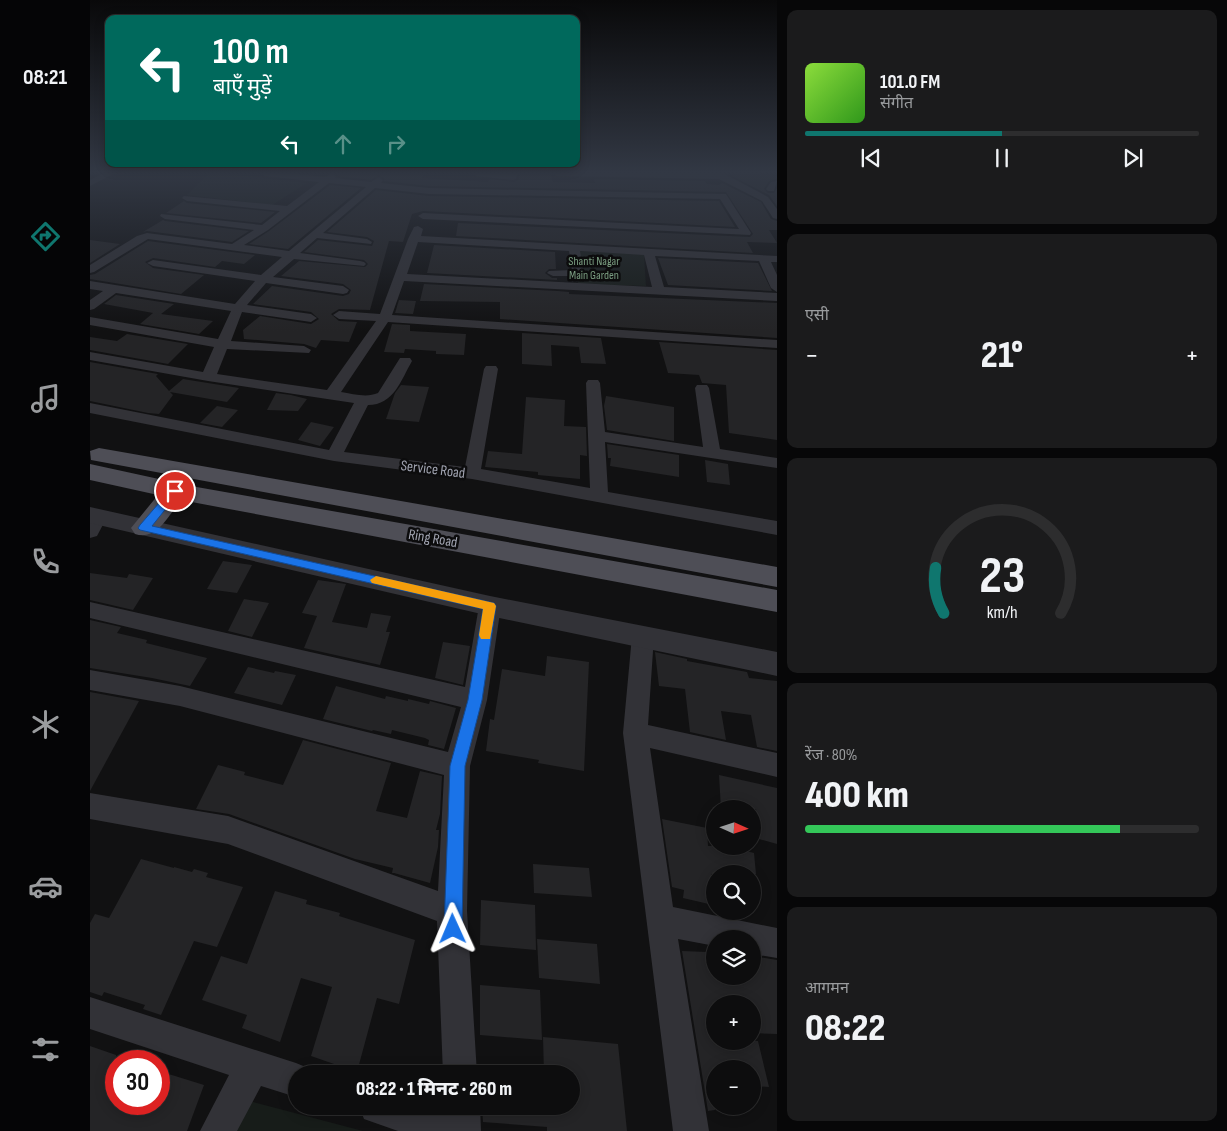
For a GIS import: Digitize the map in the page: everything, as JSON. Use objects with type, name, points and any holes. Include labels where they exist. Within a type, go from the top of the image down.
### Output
[{"type":"main road","name":"Ring Road","points":[[90,453],[777,578]]},
{"type":"main road","name":"Ring Road","points":[[90,472],[175,491],[777,601]]},
{"type":"main road","points":[[144,528],[175,491]]},
{"type":"street","points":[[246,226],[264,228]]},
{"type":"street","points":[[234,247],[267,226]]},
{"type":"street","points":[[208,377],[238,308],[263,279],[325,226]]},
{"type":"street","points":[[332,394],[384,319],[418,226]]},
{"type":"street","points":[[666,226],[746,233],[741,226]]},
{"type":"street","points":[[315,235],[368,242]]},
{"type":"street","points":[[90,270],[147,236],[360,264]]},
{"type":"street","points":[[413,239],[777,259]]},
{"type":"street","points":[[574,248],[578,287]]},
{"type":"street","points":[[649,252],[658,291]]},
{"type":"street","points":[[763,258],[777,288]]},
{"type":"street","points":[[154,263],[343,290]]},
{"type":"street","points":[[403,271],[578,274]]},
{"type":"street","points":[[403,271],[578,287],[777,298]]},
{"type":"street","points":[[90,285],[311,318]]},
{"type":"street","points":[[90,306],[114,288]]},
{"type":"street","points":[[339,315],[777,344]]},
{"type":"street","points":[[90,321],[221,344],[304,350]]},
{"type":"street","points":[[90,356],[208,377],[363,400],[375,400],[384,396],[405,361]]},
{"type":"street","points":[[472,473],[491,369]]},
{"type":"street","points":[[593,382],[599,497]]},
{"type":"street","points":[[702,388],[712,454]]},
{"type":"street","points":[[334,456],[363,400]]},
{"type":"street","name":"Service Road","points":[[90,408],[334,456],[472,473],[777,528]]},
{"type":"street","points":[[597,436],[777,463]]},
{"type":"street","points":[[93,521],[144,528],[490,606],[777,664]]},
{"type":"street","points":[[460,1065],[452,911],[457,766],[475,700],[490,606]]},
{"type":"street","points":[[90,610],[475,700]]},
{"type":"street","points":[[643,636],[635,733],[660,920],[692,1131]]},
{"type":"street","points":[[90,680],[180,696],[457,766]]},
{"type":"street","points":[[635,733],[777,765]]},
{"type":"street","points":[[90,806],[228,830],[452,911]]},
{"type":"street","points":[[660,920],[777,943]]},
{"type":"street","points":[[90,1014],[288,1077]]},
{"type":"street","points":[[218,1131],[253,1066]]},
{"type":"street","points":[[404,1115],[452,1131]]},
{"type":"street","points":[[462,1115],[463,1131]]},
{"type":"green space","name":"Shanti Nagar Main Garden","points":[[578,251],[644,254],[646,286],[578,284]]},
{"type":"green space","points":[[238,1098],[288,1111],[288,1115],[302,1115],[363,1131],[228,1131]]},
{"type":"building","points":[[153,226],[205,226],[249,231],[232,242],[143,232]]},
{"type":"building","points":[[276,226],[316,226],[288,249],[249,244]]},
{"type":"building","points":[[334,226],[408,226],[403,242],[389,241],[370,310],[339,309],[331,314],[339,321],[357,322],[349,342],[321,340],[316,348],[304,344],[244,339],[243,330],[260,316],[311,324],[319,319],[311,312],[253,304],[272,286],[343,296],[349,294],[351,290],[343,284],[281,276],[299,261],[365,267],[368,264],[364,260],[304,252],[318,240],[372,246],[374,241],[367,237],[327,232]]},
{"type":"building","points":[[458,226],[516,226],[750,237],[753,234],[748,226],[777,226],[777,230],[769,230],[777,243],[747,242],[753,253],[456,236]]},
{"type":"building","points":[[90,240],[120,244],[90,263]]},
{"type":"building","points":[[148,241],[255,255],[244,264],[222,261],[215,267],[153,258],[145,262],[153,268],[204,275],[181,294],[90,279],[90,275],[95,274]]},
{"type":"building","points":[[434,245],[555,252],[556,269],[549,269],[545,273],[552,278],[557,278],[557,280],[427,273]]},
{"type":"building","points":[[658,258],[758,263],[772,291],[668,285]]},
{"type":"building","points":[[424,284],[558,291],[569,292],[569,294],[777,303],[777,338],[500,319],[500,302],[420,301]]},
{"type":"building","points":[[116,295],[174,304],[161,314],[213,321],[199,334],[140,324],[153,313],[104,304]]},
{"type":"building","points":[[399,300],[416,301],[413,314],[395,313]]},
{"type":"building","points":[[392,324],[410,325],[410,331],[466,334],[464,355],[436,354],[436,351],[405,349],[404,353],[384,352]]},
{"type":"building","points":[[522,333],[601,338],[606,364],[581,363],[579,347],[551,345],[552,366],[522,364]]},
{"type":"building","points":[[127,334],[188,344],[168,364],[90,350],[90,337],[117,341]]},
{"type":"building","points":[[659,342],[777,350],[777,440],[729,433],[726,385],[702,383],[699,375],[668,373]]},
{"type":"building","points":[[90,362],[158,374],[156,376],[169,391],[183,379],[239,388],[227,402],[170,392],[173,395],[159,414],[148,413],[90,401]]},
{"type":"building","points":[[401,385],[429,387],[419,422],[386,419],[395,393]]},
{"type":"building","points":[[276,393],[307,399],[298,411],[267,410]]},
{"type":"building","points":[[606,396],[674,407],[674,441],[607,430],[604,406]]},
{"type":"building","points":[[526,397],[565,400],[564,426],[586,427],[587,456],[580,455],[580,479],[538,475],[538,472],[485,467],[488,451],[522,454]]},
{"type":"building","points":[[217,406],[238,410],[222,427],[200,423]]},
{"type":"building","points":[[311,422],[334,427],[320,446],[298,440]]},
{"type":"building","points":[[607,444],[679,455],[679,477],[610,466],[611,458],[608,458]]},
{"type":"building","points":[[705,460],[728,464],[730,485],[707,482]]},
{"type":"building","points":[[223,561],[252,565],[237,593],[207,589]]},
{"type":"building","points":[[90,573],[127,578],[129,574],[153,578],[133,610],[90,600]]},
{"type":"building","points":[[318,580],[346,584],[332,622],[367,628],[371,613],[391,616],[386,632],[390,632],[380,665],[304,648],[317,616],[302,613]]},
{"type":"building","points":[[244,599],[269,603],[252,637],[228,631]]},
{"type":"building","points":[[90,620],[121,627],[117,633],[147,640],[146,643],[207,658],[190,686],[90,668]]},
{"type":"building","points":[[443,642],[470,646],[463,685],[435,678]]},
{"type":"building","points":[[655,652],[687,659],[687,661],[747,672],[749,678],[777,681],[777,751],[757,747],[751,715],[721,711],[726,740],[690,732],[685,689],[659,686]]},
{"type":"building","points":[[547,656],[589,662],[584,771],[538,763],[539,760],[486,751],[490,719],[494,720],[502,669],[545,676]]},
{"type":"building","points":[[248,667],[274,673],[275,671],[296,675],[282,705],[234,693]]},
{"type":"building","points":[[336,686],[385,699],[386,696],[429,704],[430,701],[456,708],[444,749],[428,745],[429,740],[425,738],[392,730],[391,734],[372,731],[323,719]]},
{"type":"building","points":[[90,692],[139,701],[90,791]]},
{"type":"building","points":[[303,740],[391,763],[376,811],[407,818],[420,771],[442,776],[440,814],[436,830],[439,830],[438,847],[430,883],[392,873],[393,868],[355,859],[229,814],[196,809],[218,765],[245,772],[244,775],[283,785]]},
{"type":"building","points":[[719,775],[777,788],[777,844],[761,840],[761,800],[720,800]]},
{"type":"building","points":[[662,819],[706,828],[706,855],[754,855],[755,865],[706,865],[706,903],[683,898],[684,890],[672,887]]},
{"type":"building","points":[[141,859],[192,872],[194,869],[208,873],[206,877],[243,887],[217,947],[194,941],[161,1015],[143,1009],[145,1005],[104,992],[102,996],[90,992],[90,923],[95,914],[109,918]]},
{"type":"building","points":[[533,864],[589,868],[592,897],[534,893]]},
{"type":"building","points":[[275,891],[307,900],[306,904],[340,913],[339,916],[415,940],[399,1004],[377,998],[359,1065],[337,1065],[311,1056],[332,987],[301,978],[280,1042],[242,1028],[247,1015],[202,1000],[221,956],[247,964]]},
{"type":"building","points":[[481,900],[535,905],[536,950],[480,945]]},
{"type":"building","points":[[537,939],[597,944],[600,984],[539,978]]},
{"type":"building","points":[[682,951],[706,952],[706,985],[761,985],[761,957],[777,960],[777,1034],[761,1033],[761,995],[706,995],[706,1050],[760,1050],[769,1087],[761,1087],[761,1060],[706,1060],[706,1099]]},
{"type":"building","points":[[480,985],[540,990],[542,1040],[480,1035]]},
{"type":"building","points":[[543,1037],[618,1044],[627,1131],[547,1131],[547,1127],[483,1122],[483,1115],[580,1115],[580,1065],[544,1065]]},
{"type":"building","points":[[90,1046],[105,1051],[105,1115],[170,1115],[170,1074],[204,1085],[187,1131],[90,1131]]},
{"type":"slow traffic","points":[[376,580],[490,606],[485,635]]},
{"type":"route","points":[[175,491],[144,528],[490,606],[475,700],[457,766],[453,929]]}]
